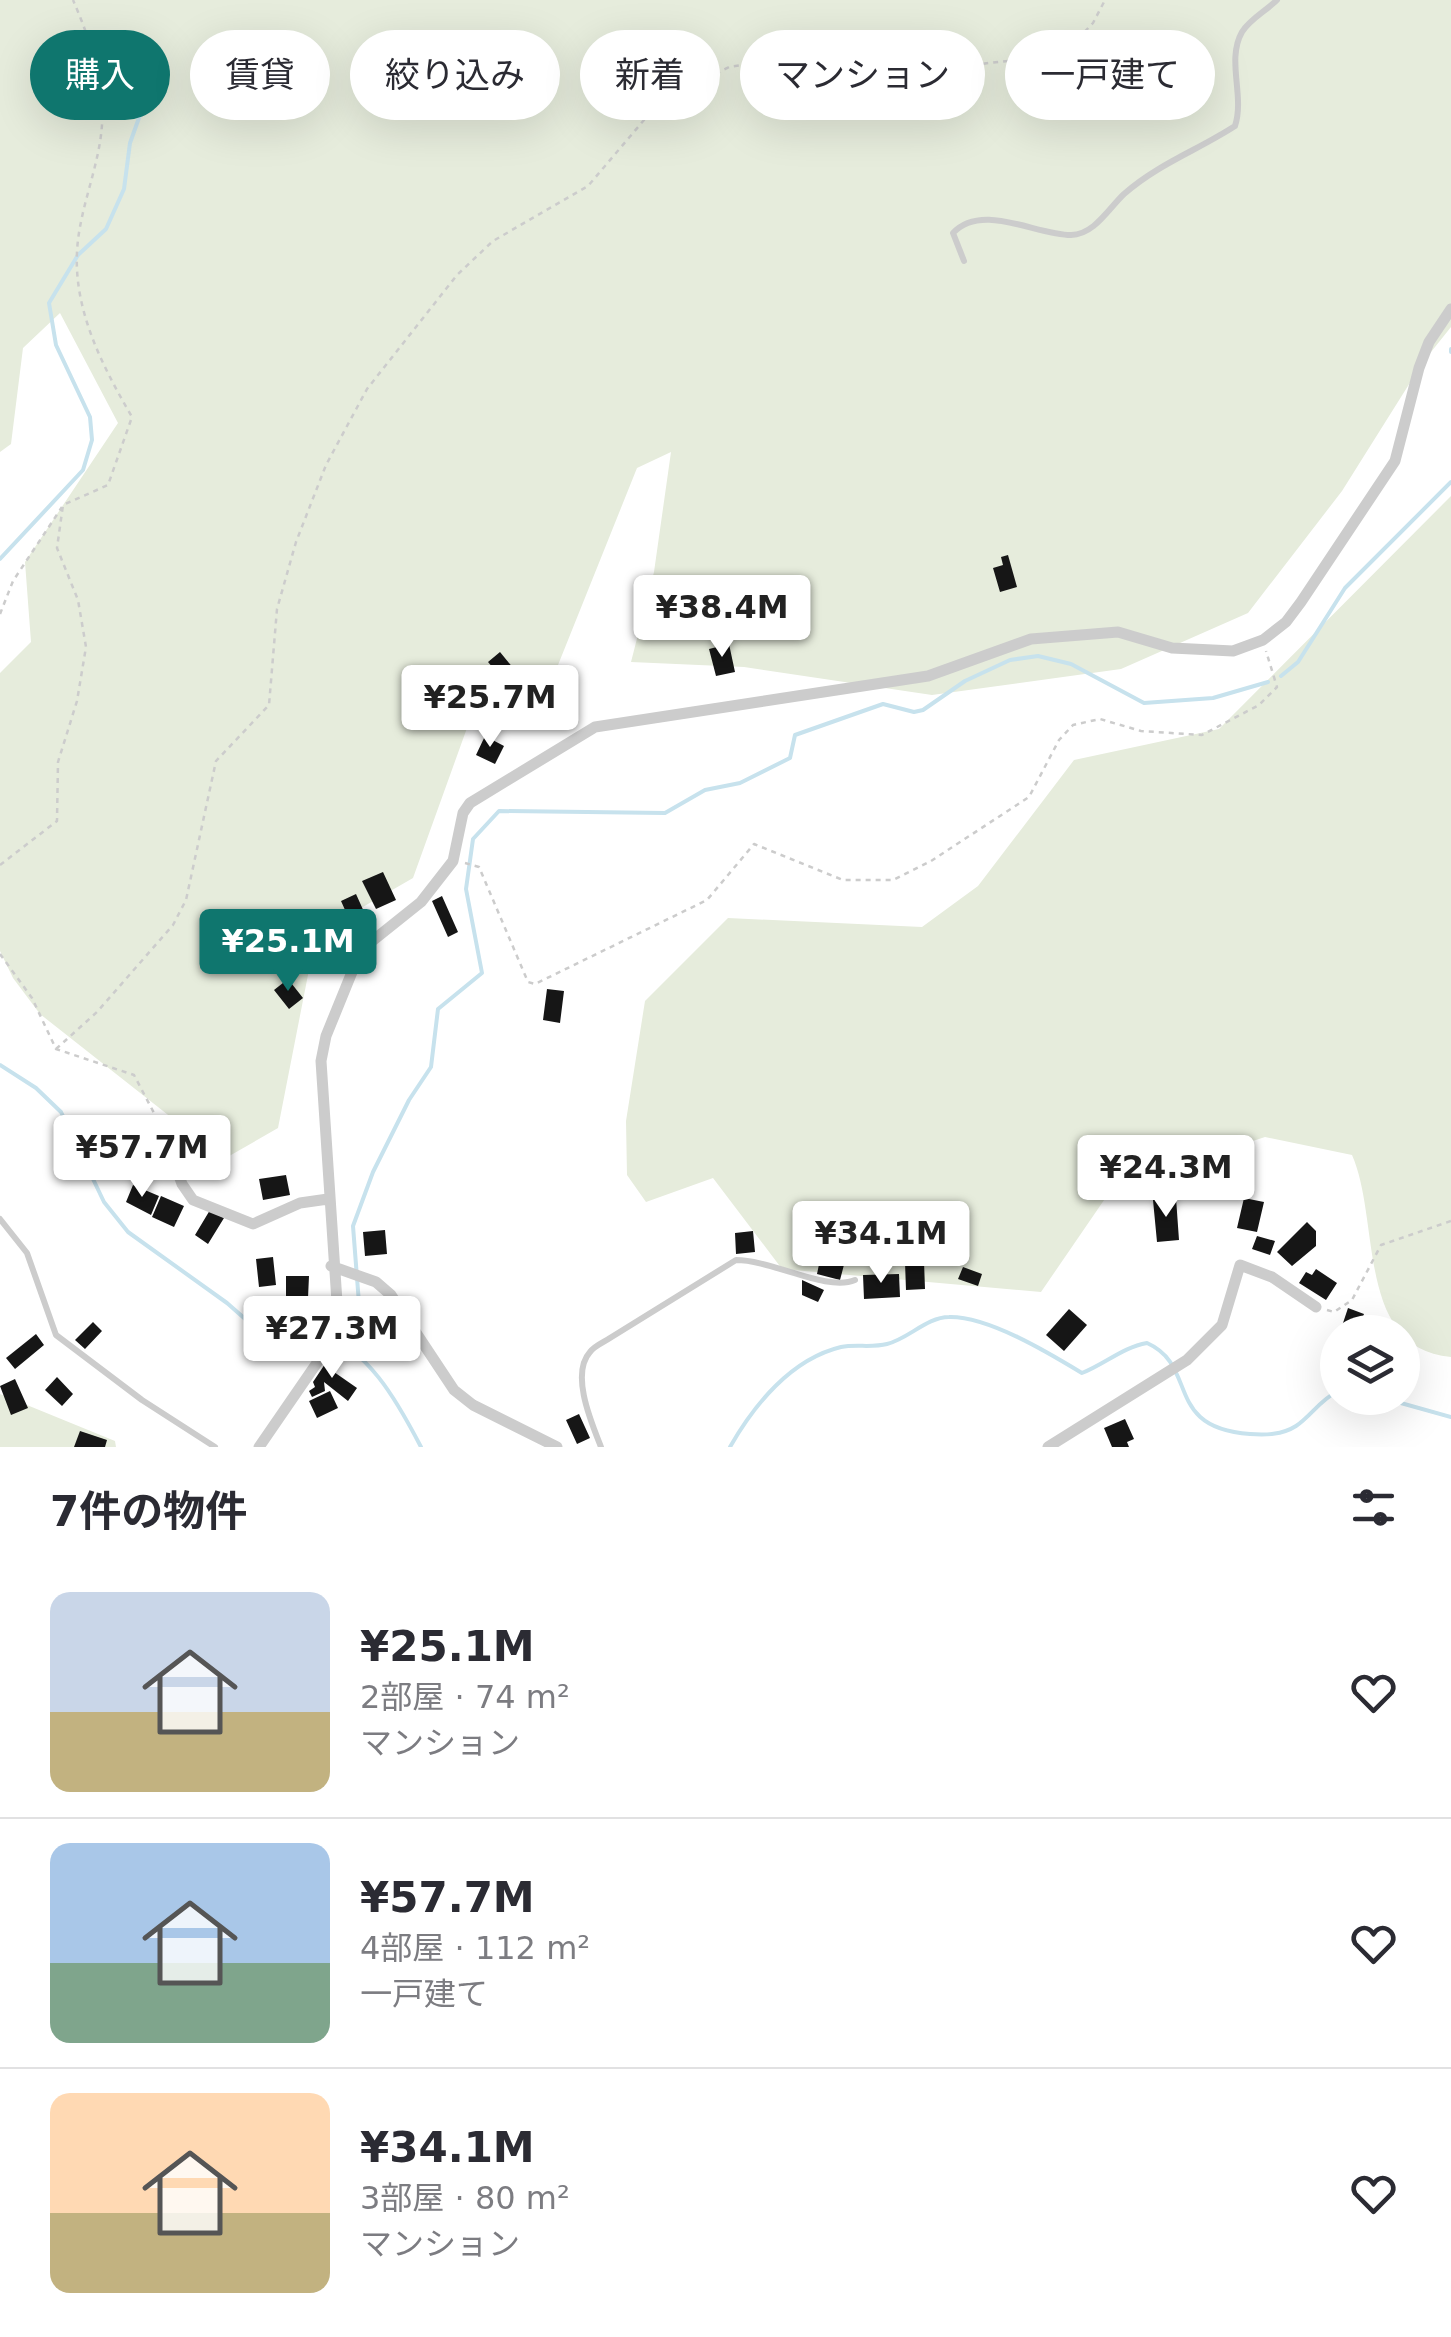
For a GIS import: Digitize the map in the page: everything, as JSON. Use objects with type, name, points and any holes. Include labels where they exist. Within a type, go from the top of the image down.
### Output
[{"type":"street","points":[[258,1447],[332,1341],[338,1317],[331,1266],[321,1061],[335,1006],[361,950],[422,902],[453,861],[463,813],[470,802],[595,727],[928,676],[1030,639],[1118,632],[1209,652],[1232,651],[1263,640],[1294,612],[1395,462],[1420,368],[1430,342],[1451,309]]},
{"type":"street","points":[[160,1123],[172,1146],[182,1184],[193,1200],[253,1224],[300,1203],[328,1198]]},
{"type":"street","points":[[1048,1447],[1188,1360],[1222,1325],[1240,1265],[1272,1276],[1316,1307]]},
{"type":"street","points":[[331,1266],[376,1282],[391,1294],[454,1390],[557,1447]]},
{"type":"lane","points":[[964,261],[953,233],[960,226],[977,221],[1016,223],[1074,236],[1091,227],[1124,194],[1181,153],[1236,126],[1241,107],[1235,51],[1240,34],[1277,0]]},
{"type":"lane","points":[[0,1218],[27,1253],[56,1335],[142,1400],[215,1447]]},
{"type":"lane","points":[[601,1447],[590,1420],[583,1365],[590,1352],[610,1338],[736,1260],[760,1260],[842,1286],[856,1280]]},
{"type":"path","points":[[0,614],[14,580],[63,505],[108,486],[132,417],[98,357],[79,281],[77,253],[86,191],[103,120],[91,40],[73,0]]},
{"type":"path","points":[[56,1048],[97,1012],[173,925],[195,871],[216,761],[268,705],[277,610],[296,542],[326,465],[367,389],[456,275],[492,241],[588,186],[644,120],[675,94],[729,67],[778,60],[970,65],[1044,57],[1073,44],[1094,22],[1104,0]]},
{"type":"path","points":[[0,866],[57,820],[58,762],[78,701],[86,647],[78,600],[58,548],[63,505]]},
{"type":"path","points":[[453,861],[479,867],[528,982],[535,984],[707,900],[754,844],[844,880],[893,880],[931,861],[1029,797],[1059,740],[1073,725],[1100,719],[1141,731],[1202,734],[1259,705],[1277,687],[1263,640]]},
{"type":"path","points":[[0,954],[32,998],[56,1048],[134,1074],[160,1123]]},
{"type":"path","points":[[1316,1307],[1334,1312],[1352,1300],[1381,1245],[1451,1221]]},
{"type":"green space","points":[[0,0],[1451,0],[1451,327],[1423,362],[1342,491],[1248,613],[1121,669],[932,695],[744,667],[631,662],[654,572],[671,452],[637,468],[554,675],[476,703],[413,878],[316,934],[278,1128],[224,1159],[40,1014],[13,978],[0,951],[0,673],[31,642],[25,562],[118,423],[60,313],[23,348],[11,444],[0,452]]},
{"type":"green space","points":[[1451,496],[1451,1357],[1420,1348],[1420,1315],[1390,1315],[1385,1307],[1376,1277],[1361,1182],[1352,1155],[1265,1137],[1113,1187],[1041,1292],[782,1269],[713,1178],[646,1202],[627,1175],[626,1121],[645,1001],[728,918],[922,927],[978,886],[1074,760],[1219,729]]},
{"type":"green space","points":[[0,1394],[115,1441],[116,1447],[0,1447]]},
{"type":"building","points":[[1008,555],[1017,587],[1000,592],[993,568],[1003,565],[1001,557]]},
{"type":"building","points":[[729,644],[735,672],[716,676],[709,649]]},
{"type":"building","points":[[500,652],[514,669],[504,681],[488,662]]},
{"type":"building","points":[[485,736],[504,746],[495,764],[476,755]]},
{"type":"building","points":[[383,872],[396,900],[376,909],[362,881]]},
{"type":"building","points":[[356,894],[365,914],[350,921],[341,901]]},
{"type":"building","points":[[442,896],[458,932],[448,937],[432,901]]},
{"type":"building","points":[[288,979],[303,998],[289,1009],[274,990]]},
{"type":"building","points":[[547,989],[564,991],[560,1023],[543,1020]]},
{"type":"building","points":[[132,1148],[138,1172],[118,1177],[112,1153]]},
{"type":"building","points":[[286,1175],[290,1195],[263,1200],[259,1179]]},
{"type":"building","points":[[133,1185],[159,1196],[151,1215],[126,1202]]},
{"type":"building","points":[[161,1196],[184,1206],[174,1227],[152,1217]]},
{"type":"building","points":[[1176,1198],[1179,1240],[1157,1242],[1153,1200]]},
{"type":"building","points":[[1244,1198],[1264,1202],[1257,1232],[1237,1228]]},
{"type":"building","points":[[210,1210],[224,1218],[208,1244],[195,1235]]},
{"type":"building","points":[[1307,1222],[1316,1231],[1316,1246],[1292,1266],[1277,1252]]},
{"type":"building","points":[[385,1230],[387,1254],[365,1256],[363,1232]]},
{"type":"building","points":[[753,1231],[755,1252],[736,1254],[735,1233]]},
{"type":"building","points":[[1257,1236],[1275,1241],[1270,1255],[1252,1249]]},
{"type":"building","points":[[821,1255],[845,1261],[840,1280],[817,1274]]},
{"type":"building","points":[[273,1257],[276,1285],[259,1287],[256,1259]]},
{"type":"building","points":[[924,1261],[925,1289],[906,1290],[905,1262]]},
{"type":"building","points":[[963,1267],[982,1274],[978,1286],[958,1279]]},
{"type":"building","points":[[1316,1269],[1337,1283],[1326,1300],[1299,1283],[1306,1272],[1312,1275]]},
{"type":"building","points":[[899,1274],[900,1297],[864,1299],[863,1275]]},
{"type":"building","points":[[286,1276],[309,1276],[308,1298],[286,1297]]},
{"type":"building","points":[[802,1280],[824,1290],[818,1302],[802,1295]]},
{"type":"building","points":[[1348,1308],[1364,1314],[1364,1315],[1346,1315]]},
{"type":"building","points":[[1069,1309],[1087,1325],[1064,1351],[1046,1335]]},
{"type":"building","points":[[93,1322],[102,1331],[85,1349],[75,1340]]},
{"type":"building","points":[[36,1334],[44,1345],[15,1369],[6,1358]]},
{"type":"building","points":[[331,1355],[341,1362],[334,1372],[357,1388],[348,1401],[324,1382],[325,1391],[312,1397],[309,1391],[315,1387],[313,1382]]},
{"type":"building","points":[[57,1377],[73,1394],[62,1406],[45,1390]]},
{"type":"building","points":[[15,1379],[28,1408],[11,1415],[0,1386]]},
{"type":"building","points":[[330,1391],[338,1408],[317,1418],[309,1401]]},
{"type":"building","points":[[579,1414],[590,1438],[577,1444],[566,1420]]},
{"type":"building","points":[[1125,1419],[1134,1439],[1127,1442],[1129,1447],[1112,1447],[1104,1428]]},
{"type":"building","points":[[80,1431],[107,1440],[105,1447],[74,1447]]},
{"type":"waterway","points":[[0,559],[83,470],[92,440],[90,417],[56,345],[49,303],[78,255],[106,229],[124,189],[130,143],[138,120]]},
{"type":"waterway","points":[[1281,676],[1298,662],[1345,588],[1451,482]]},
{"type":"waterway","points":[[363,1355],[353,1226],[373,1172],[409,1100],[431,1067],[438,1009],[482,973],[466,889],[473,839],[499,811],[665,813],[705,790],[740,783],[790,758],[795,735],[883,704],[914,712],[923,710],[965,681],[1010,660],[1038,656],[1071,664],[1144,703],[1213,698],[1268,682]]},
{"type":"waterway","points":[[0,1065],[36,1088],[61,1112],[104,1202],[128,1232],[227,1303],[277,1347],[317,1327],[336,1338],[379,1378],[421,1447]]},
{"type":"waterway","points":[[730,1447],[762,1400],[806,1362],[841,1347],[887,1344],[949,1317],[1000,1329],[1082,1373],[1147,1343],[1163,1353],[1173,1366],[1193,1409],[1223,1429],[1256,1434],[1285,1431],[1320,1405]]},
{"type":"waterway","points":[[1420,1408],[1451,1417]]}]
